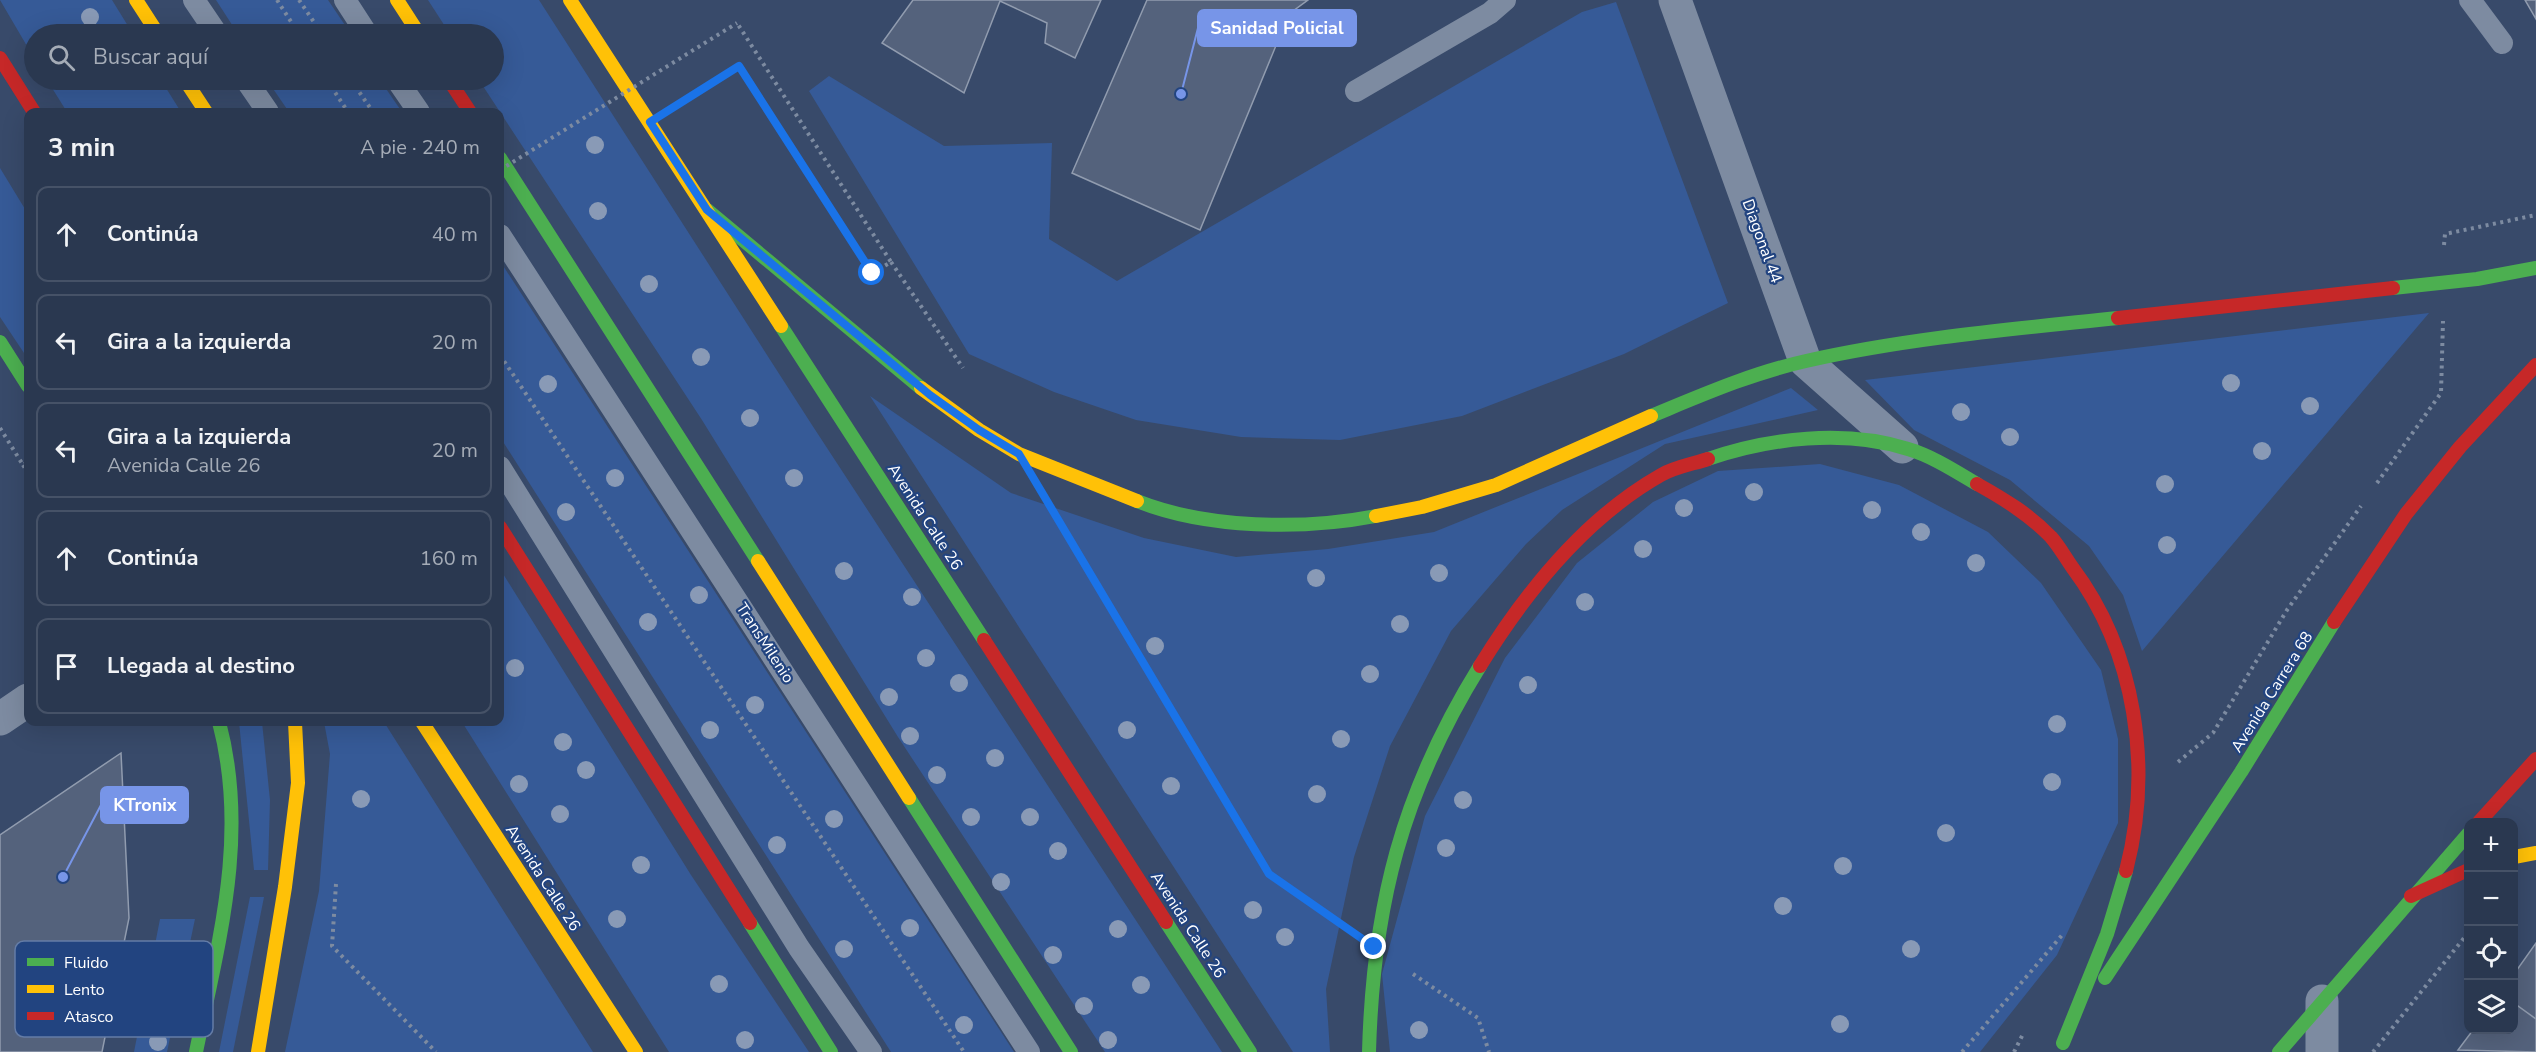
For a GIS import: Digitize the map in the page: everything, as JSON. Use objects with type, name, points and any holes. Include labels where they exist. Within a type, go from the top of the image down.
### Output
[{"type":"main road","points":[[136,0],[152,24]]},
{"type":"main road","points":[[397,0],[413,24]]},
{"type":"main road","name":"Avenida Calle 26","points":[[570,0],[1250,1052]]},
{"type":"main road","points":[[0,58],[31,108]]},
{"type":"main road","points":[[192,90],[203,108]]},
{"type":"main road","points":[[456,90],[467,108]]},
{"type":"main road","points":[[504,164],[1071,1052]]},
{"type":"main road","points":[[707,210],[930,395],[979,430],[1019,454],[1147,505],[1211,519],[1278,527],[1360,519],[1422,507],[1496,485],[1630,424],[1737,381],[1805,362],[1964,334],[2477,279],[2536,268]]},
{"type":"main road","points":[[0,342],[24,380]]},
{"type":"main road","name":"Avenida Carrera 68","points":[[2060,1048],[2406,514],[2460,447],[2536,365]]},
{"type":"main road","points":[[1369,1052],[1368,1006],[1374,947],[1383,899],[1401,831],[1424,772],[1456,701],[1499,634],[1545,576],[1606,514],[1663,473],[1749,444],[1823,439],[1902,447],[2002,497],[2050,536],[2096,600],[2123,665],[2137,744],[2138,794],[2135,821],[2126,873],[2100,955],[2060,1048]]},
{"type":"main road","points":[[504,533],[831,1052]]},
{"type":"main road","points":[[213,965],[224,909],[233,804],[228,755],[220,726]]},
{"type":"main road","points":[[258,1052],[285,887],[298,783],[295,726]]},
{"type":"main road","name":"Avenida Calle 26","points":[[425,726],[636,1052]]},
{"type":"main road","points":[[2483,818],[2536,759]]},
{"type":"main road","points":[[2279,1052],[2411,897],[2464,839]]},
{"type":"main road","points":[[2518,856],[2536,853]]},
{"type":"main road","points":[[2411,897],[2465,872]]},
{"type":"main road","points":[[196,1052],[199,1037]]},
{"type":"street","name":"Diagonal 44","points":[[1675,0],[1805,362],[1902,447]]},
{"type":"street","points":[[0,719],[24,703]]},
{"type":"street","points":[[2322,1001],[2322,1052]]},
{"type":"lane","points":[[194,0],[210,24]]},
{"type":"lane","points":[[345,0],[361,24]]},
{"type":"lane","points":[[1356,92],[1490,13],[1505,0]]},
{"type":"lane","points":[[2470,0],[2502,43]]},
{"type":"lane","points":[[253,90],[265,108]]},
{"type":"lane","points":[[404,90],[416,108]]},
{"type":"lane","name":"TransMilenio","points":[[504,241],[1029,1052]]},
{"type":"lane","points":[[504,473],[800,948],[871,1052]]},
{"type":"path","points":[[277,0],[293,24]]},
{"type":"path","points":[[299,0],[315,24]]},
{"type":"path","points":[[504,168],[737,23],[891,262],[965,371]]},
{"type":"path","points":[[650,122],[739,66],[872,273],[891,262]]},
{"type":"path","points":[[334,90],[345,108]]},
{"type":"path","points":[[358,90],[370,108]]},
{"type":"path","points":[[2445,234],[2536,215]]},
{"type":"path","points":[[504,361],[964,1052]]},
{"type":"path","points":[[0,428],[23,465]]},
{"type":"path","points":[[1049,505],[1269,874],[1478,1018],[1489,1052]]},
{"type":"path","points":[[336,884],[332,946],[436,1052]]},
{"type":"path","points":[[1962,1052],[2067,930]]},
{"type":"path","points":[[2373,1052],[2464,939]]},
{"type":"shaded area","points":[[0,0],[112,0],[127,24],[24,24],[24,41]]},
{"type":"shaded area","points":[[216,0],[328,0],[344,24],[232,24]]},
{"type":"shaded area","points":[[428,0],[539,0],[812,425],[1222,1052],[1105,1052],[898,737],[702,420],[504,118],[504,108],[497,108],[486,90],[504,90],[504,24],[444,24]]},
{"type":"shaded area","points":[[1616,2],[1728,303],[1624,354],[1462,416],[1340,440],[1241,437],[1136,420],[1054,392],[969,354],[809,91],[829,76],[944,146],[1052,143],[1049,239],[1117,281],[1582,12]]},
{"type":"shaded area","points":[[53,90],[167,90],[178,108],[64,108]]},
{"type":"shaded area","points":[[274,90],[387,90],[399,108],[286,108]]},
{"type":"shaded area","points":[[0,168],[24,207],[24,353],[0,317]]},
{"type":"shaded area","points":[[504,267],[1014,1052],[891,1052],[504,443]]},
{"type":"shaded area","points":[[2429,313],[2142,651],[2123,595],[2089,546],[2010,480],[1914,430],[1865,380]]},
{"type":"shaded area","points":[[1791,388],[1818,410],[1665,444],[1562,510],[1526,544],[1451,631],[1390,746],[1354,857],[1326,989],[1330,1052],[1293,1052],[870,396],[1011,493],[1144,538],[1236,557],[1328,549],[1434,532]]},
{"type":"shaded area","points":[[1820,464],[1899,485],[1988,532],[2041,583],[2101,670],[2118,739],[2118,823],[2057,955],[1980,1052],[1390,1052],[1382,974],[1425,816],[1505,658],[1577,563],[1653,502],[1718,471]]},
{"type":"shaded area","points":[[504,575],[691,875],[809,1052],[669,1052],[465,726],[504,726]]},
{"type":"shaded area","points":[[239,726],[262,726],[270,800],[268,870],[254,870]]},
{"type":"shaded area","points":[[325,726],[387,726],[593,1052],[285,1052],[319,891],[330,754]]},
{"type":"shaded area","points":[[250,897],[264,897],[233,1052],[219,1052]]},
{"type":"shaded area","points":[[160,919],[195,919],[190,941],[156,941]]},
{"type":"shaded area","points":[[137,1037],[170,1037],[167,1052],[134,1052]]},
{"type":"building","points":[[913,0],[1101,0],[1075,58],[1045,43],[1047,23],[1000,1],[964,93],[882,43]]},
{"type":"building","points":[[1147,0],[1308,0],[1289,14],[1200,230],[1072,173]]},
{"type":"building","points":[[2525,0],[2536,0],[2536,19]]},
{"type":"building","points":[[121,753],[129,918],[124,941],[15,941],[15,1037],[105,1037],[102,1052],[0,1052],[0,835]]},
{"type":"building","points":[[2536,943],[2536,1019],[2518,1006],[2518,968]]},
{"type":"building","points":[[2518,1006],[2536,1019],[2536,1052],[2458,1050],[2470,1034],[2518,1034]]},
{"type":"traffic: fast","points":[[504,164],[758,561]]},
{"type":"traffic: fast","points":[[707,210],[921,388]]},
{"type":"traffic: fast","points":[[2393,288],[2477,279],[2536,268]]},
{"type":"traffic: fast","points":[[1651,416],[1747,378],[1786,366],[1844,353],[2000,330],[2118,318]]},
{"type":"traffic: fast","points":[[781,326],[984,640]]},
{"type":"traffic: fast","points":[[0,342],[24,380]]},
{"type":"traffic: fast","points":[[1708,459],[1781,441],[1859,439],[1917,452],[1977,484]]},
{"type":"traffic: fast","points":[[1137,501],[1194,517],[1255,524],[1318,524],[1376,516]]},
{"type":"traffic: fast","points":[[2105,978],[2241,772],[2334,622]]},
{"type":"traffic: fast","points":[[1369,1052],[1377,947],[1385,898],[1397,851],[1430,759],[1480,666]]},
{"type":"traffic: fast","points":[[213,974],[231,847],[228,764],[220,726]]},
{"type":"traffic: fast","points":[[909,798],[1071,1052]]},
{"type":"traffic: fast","points":[[2279,1052],[2464,839]]},
{"type":"traffic: fast","points":[[2063,1043],[2107,934],[2126,871]]},
{"type":"traffic: fast","points":[[1166,922],[1250,1052]]},
{"type":"traffic: fast","points":[[750,923],[831,1052]]},
{"type":"traffic: fast","points":[[196,1052],[199,1037]]},
{"type":"traffic: slow","points":[[136,0],[152,24]]},
{"type":"traffic: slow","points":[[397,0],[413,24]]},
{"type":"traffic: slow","points":[[570,0],[781,326]]},
{"type":"traffic: slow","points":[[192,90],[203,108]]},
{"type":"traffic: slow","points":[[921,388],[979,430],[1019,454],[1137,501]]},
{"type":"traffic: slow","points":[[1376,516],[1422,507],[1496,485],[1651,416]]},
{"type":"traffic: slow","points":[[758,561],[909,798]]},
{"type":"traffic: slow","points":[[258,1052],[285,887],[298,783],[295,726]]},
{"type":"traffic: slow","points":[[425,726],[636,1052]]},
{"type":"traffic: slow","points":[[2518,856],[2536,853]]},
{"type":"traffic: jam","points":[[0,58],[31,108]]},
{"type":"traffic: jam","points":[[456,90],[467,108]]},
{"type":"traffic: jam","points":[[2118,318],[2393,288]]},
{"type":"traffic: jam","points":[[2334,622],[2406,514],[2460,447],[2536,365]]},
{"type":"traffic: jam","points":[[1480,666],[1537,585],[1582,535],[1633,493],[1661,475],[1708,459]]},
{"type":"traffic: jam","points":[[1977,484],[2016,508],[2051,537],[2094,600],[2111,636],[2124,673],[2133,712],[2138,752],[2138,792],[2134,832],[2126,871]]},
{"type":"traffic: jam","points":[[504,533],[750,923]]},
{"type":"traffic: jam","points":[[984,640],[1166,922]]},
{"type":"traffic: jam","points":[[2483,818],[2536,759]]},
{"type":"traffic: jam","points":[[2411,896],[2464,872]]},
{"type":"place","name":"Sanidad Policial","points":[[1181,94]]},
{"type":"place","name":"KTronix","points":[[63,877]]},
{"type":"route","points":[[872,273],[739,66],[650,122],[707,210],[930,395],[979,430],[1019,454],[1269,874],[1374,947]]}]
